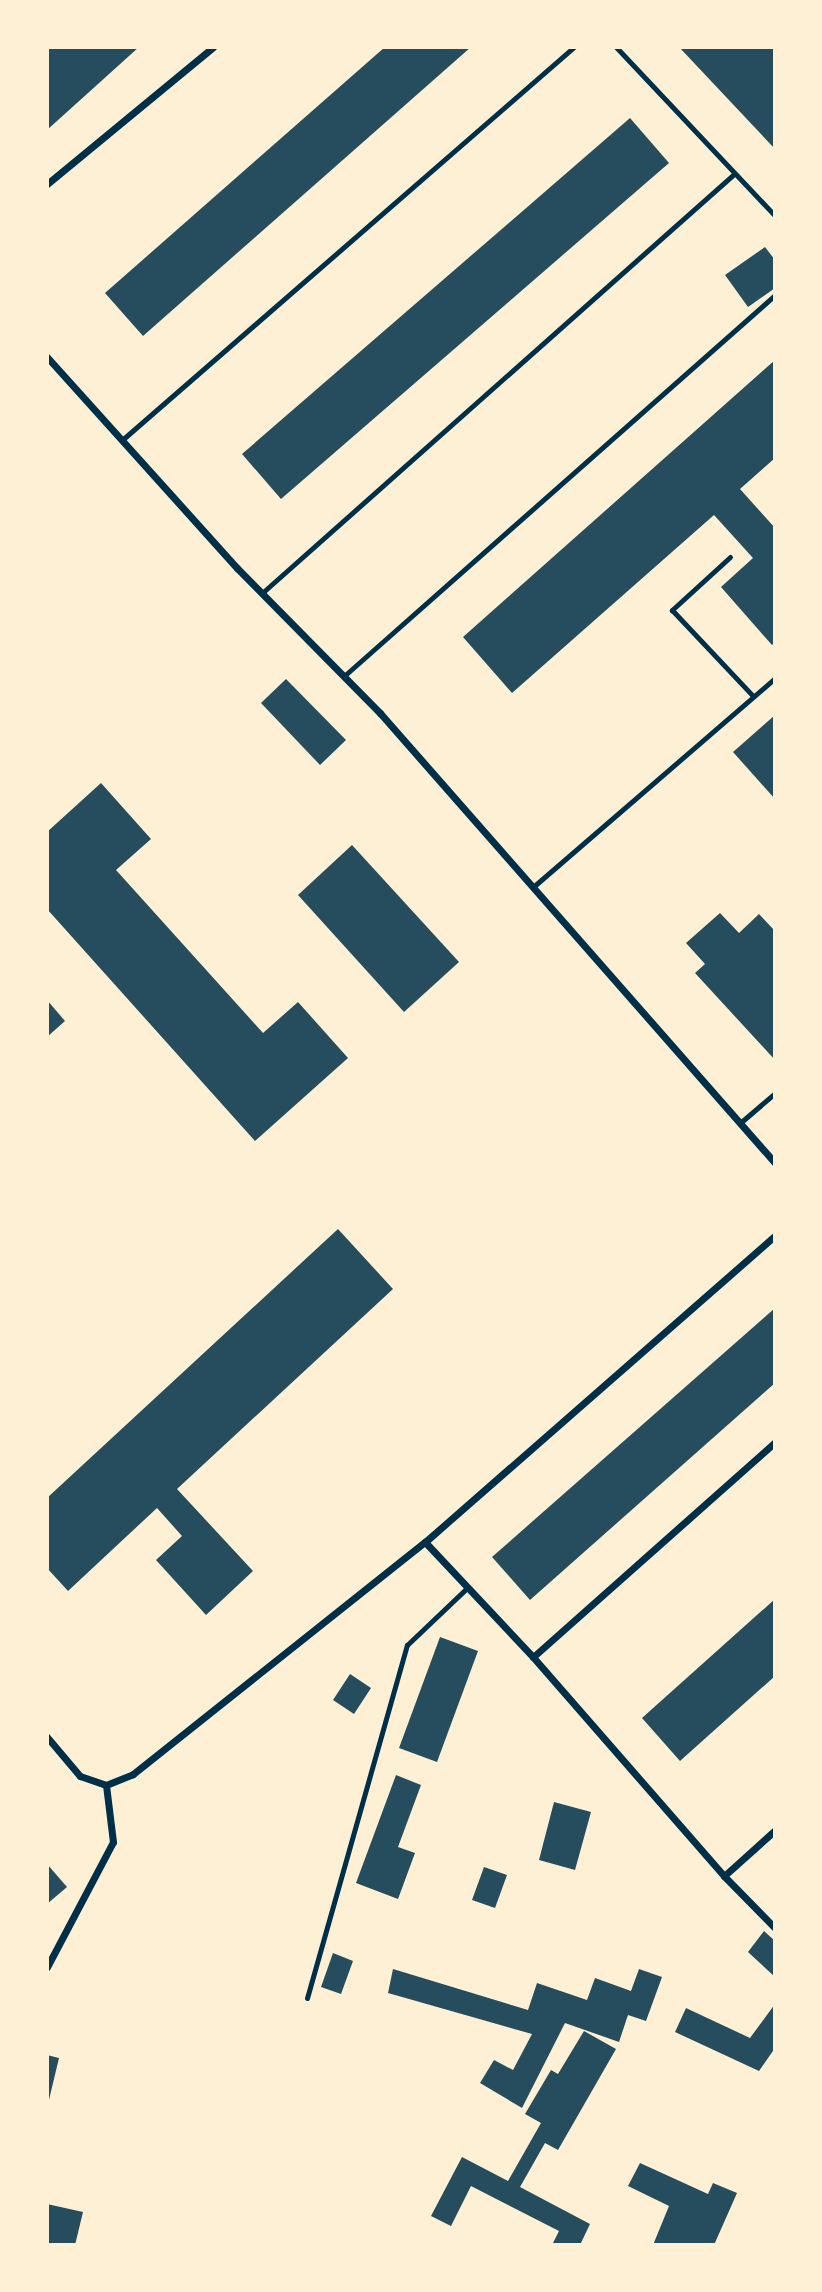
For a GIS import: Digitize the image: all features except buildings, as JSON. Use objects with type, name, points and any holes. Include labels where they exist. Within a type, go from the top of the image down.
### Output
[{"type":"street","points":[[47,184],[213,47]]},
{"type":"street","points":[[47,358],[262,593],[344,676],[775,1163]]},
{"type":"street","points":[[47,1737],[80,1776],[106,1785],[133,1774],[425,1542],[775,1236]]},
{"type":"street","points":[[533,1657],[775,1441]]},
{"type":"street","points":[[425,1542],[533,1657],[724,1876],[775,1928]]},
{"type":"street","points":[[47,1968],[113,1842],[106,1785]]},
{"type":"street","points":[[724,1876],[775,1830]]},
{"type":"lane","points":[[122,440],[574,47]]},
{"type":"lane","points":[[616,47],[775,216]]},
{"type":"lane","points":[[262,593],[734,174]]},
{"type":"lane","points":[[344,676],[775,295]]},
{"type":"lane","points":[[730,557],[672,610],[753,696]]},
{"type":"lane","points":[[533,887],[775,678]]},
{"type":"lane","points":[[740,1123],[775,1093]]},
{"type":"lane","points":[[307,1998],[407,1645],[468,1587]]}]
